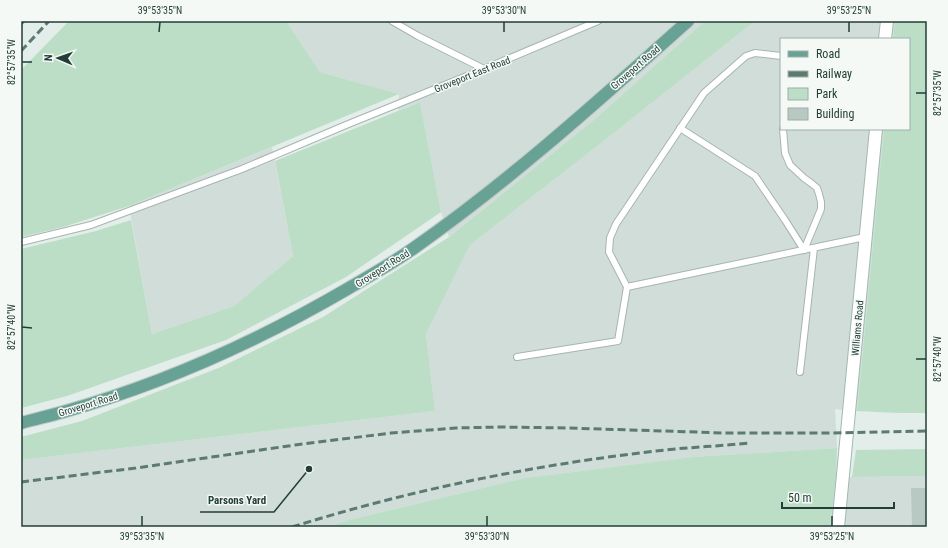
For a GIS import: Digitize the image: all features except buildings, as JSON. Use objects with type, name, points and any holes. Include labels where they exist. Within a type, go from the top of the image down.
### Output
[{"type":"main road","name":"Groveport Road","points":[[21,423],[112,397],[167,377],[244,344],[297,317],[385,267],[439,230],[501,183],[688,21]]},
{"type":"main road","points":[[886,38],[887,21]]},
{"type":"main road","name":"Williams Road","points":[[838,527],[876,130]]},
{"type":"lane","points":[[392,21],[418,36],[484,69]]},
{"type":"lane","name":"Groveport East Road","points":[[21,242],[91,225],[242,169],[484,69],[589,23],[598,21]]},
{"type":"lane","points":[[517,357],[618,341],[627,287],[609,252],[610,238],[616,224],[704,93],[746,56],[755,53],[780,56]]},
{"type":"lane","points":[[680,128],[755,176],[804,250]]},
{"type":"lane","points":[[783,130],[785,154],[790,165],[812,183],[819,194],[821,202],[821,209],[804,250]]},
{"type":"lane","points":[[627,287],[865,237]]},
{"type":"lane","points":[[800,372],[814,248]]},
{"type":"shaded area","points":[[286,21],[705,21],[595,119],[449,237],[441,212],[420,102],[398,110],[399,94],[320,72]]},
{"type":"shaded area","points":[[755,21],[895,21],[893,38],[780,38],[780,130],[884,130],[857,411],[835,409],[837,448],[692,457],[525,478],[353,519],[328,527],[21,527],[21,460],[435,411],[426,334],[470,245]]},
{"type":"shaded area","points":[[272,147],[293,256],[234,306],[152,334],[129,206]]},
{"type":"shaded area","points":[[927,476],[927,527],[830,527],[836,477]]},
{"type":"green space","points":[[69,21],[286,21],[320,72],[399,94],[129,206],[63,227],[21,237],[21,70]]},
{"type":"green space","points":[[705,21],[755,21],[470,245],[426,334],[435,411],[21,460],[21,437],[82,421],[221,367],[323,317],[449,237],[595,119]]},
{"type":"green space","points":[[895,21],[927,21],[927,413],[857,411],[884,130],[910,130],[910,38],[893,38]]},
{"type":"green space","points":[[420,102],[441,212],[346,277],[226,340],[67,396],[21,408],[21,249],[96,231],[131,220],[152,334],[234,306],[293,256],[275,161]]},
{"type":"green space","points":[[837,448],[836,477],[830,527],[328,527],[353,519],[525,478],[692,457]]},
{"type":"green space","points":[[927,449],[927,476],[852,477],[856,450]]},
{"type":"railway","points":[[21,24],[24,21]]},
{"type":"railway","points":[[21,51],[49,21]]},
{"type":"railway","points":[[21,482],[136,468],[391,433],[456,428],[568,428],[725,433],[927,431]]},
{"type":"railway","points":[[292,527],[384,501],[524,470],[665,450],[749,443]]},
{"type":"place","name":"Parsons Yard","points":[[309,469]]}]
